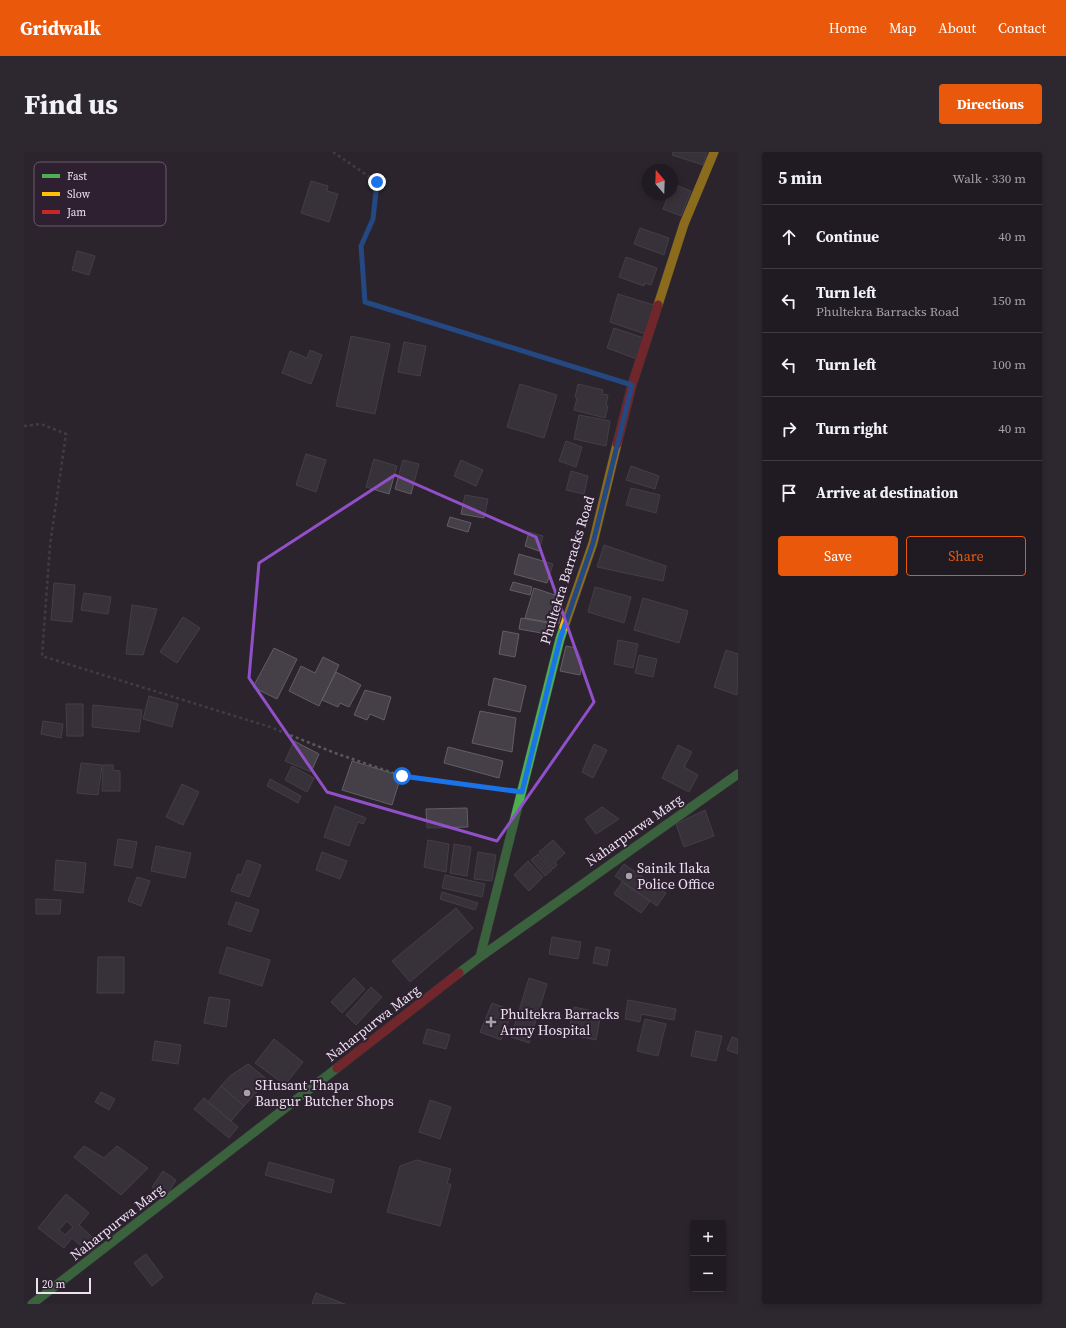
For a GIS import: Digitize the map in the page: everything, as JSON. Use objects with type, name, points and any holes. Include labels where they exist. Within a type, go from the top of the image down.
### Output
[{"type":"main road","name":"Phultekra Barracks Road","points":[[480,956],[560,639],[593,543],[632,385],[684,224],[714,152]]},
{"type":"main road","name":"Naharpurwa Marg","points":[[32,1304],[480,956],[738,774]]},
{"type":"path","points":[[333,152],[377,182],[373,219],[361,246],[365,302],[632,385]]},
{"type":"path","points":[[24,426],[41,424],[66,434],[50,545],[42,656],[270,727],[335,753],[402,776],[522,792]]},
{"type":"highlighted area","points":[[395,475],[536,537],[594,702],[497,841],[327,792],[249,678],[259,563]]},
{"type":"building","points":[[673,152],[707,152],[703,165],[672,155]]},
{"type":"building","points":[[311,181],[328,186],[327,191],[338,194],[329,222],[301,213]]},
{"type":"building","points":[[678,186],[691,191],[681,216],[663,209],[667,200],[678,200]]},
{"type":"building","points":[[640,228],[669,238],[664,255],[634,244]]},
{"type":"building","points":[[77,251],[95,256],[89,275],[72,270]]},
{"type":"building","points":[[626,257],[657,268],[651,285],[645,283],[644,286],[619,277]]},
{"type":"building","points":[[618,294],[657,306],[648,335],[610,322]]},
{"type":"building","points":[[614,328],[644,338],[637,359],[607,348]]},
{"type":"building","points":[[351,336],[390,344],[375,414],[336,406]]},
{"type":"building","points":[[404,342],[426,346],[420,376],[398,372]]},
{"type":"building","points":[[310,350],[322,355],[311,384],[282,373],[290,351],[307,358]]},
{"type":"building","points":[[520,384],[557,395],[544,438],[507,427]]},
{"type":"building","points":[[578,384],[603,390],[602,394],[608,395],[606,405],[608,406],[605,418],[574,410]]},
{"type":"building","points":[[579,415],[610,421],[606,446],[574,439]]},
{"type":"building","points":[[566,441],[582,447],[576,467],[559,461]]},
{"type":"building","points":[[306,454],[326,460],[316,492],[296,485]]},
{"type":"building","points":[[374,459],[397,466],[389,494],[366,487]]},
{"type":"building","points":[[403,460],[419,464],[411,494],[395,489]]},
{"type":"building","points":[[461,460],[483,470],[476,486],[454,476]]},
{"type":"building","points":[[631,466],[659,476],[655,489],[626,480]]},
{"type":"building","points":[[571,471],[588,476],[584,494],[566,490]]},
{"type":"building","points":[[631,488],[660,495],[656,513],[626,505]]},
{"type":"building","points":[[465,495],[488,499],[484,518],[461,514]]},
{"type":"building","points":[[450,517],[471,523],[468,532],[447,526]]},
{"type":"building","points":[[529,532],[543,536],[539,551],[525,546]]},
{"type":"building","points":[[604,545],[666,566],[663,581],[597,567]]},
{"type":"building","points":[[519,554],[553,564],[547,583],[514,574]]},
{"type":"building","points":[[513,582],[532,587],[530,595],[510,590]]},
{"type":"building","points":[[54,583],[75,585],[72,622],[51,620]]},
{"type":"building","points":[[595,587],[631,597],[624,623],[588,612]]},
{"type":"building","points":[[534,588],[564,598],[559,624],[525,618]]},
{"type":"building","points":[[84,593],[111,597],[108,614],[81,610]]},
{"type":"building","points":[[643,598],[688,611],[679,643],[634,630]]},
{"type":"building","points":[[132,605],[157,609],[143,655],[126,654]]},
{"type":"building","points":[[183,617],[200,628],[177,663],[160,652]]},
{"type":"building","points":[[521,618],[554,624],[552,635],[519,629]]},
{"type":"building","points":[[503,631],[519,634],[515,657],[499,654]]},
{"type":"building","points":[[618,640],[638,644],[633,668],[614,664]]},
{"type":"building","points":[[566,646],[576,648],[582,660],[580,675],[560,671]]},
{"type":"building","points":[[274,648],[297,659],[277,699],[253,687]]},
{"type":"building","points":[[726,650],[738,654],[737,695],[714,687]]},
{"type":"building","points":[[639,655],[657,659],[653,677],[635,673]]},
{"type":"building","points":[[323,657],[339,665],[319,706],[289,691],[301,666],[315,673]]},
{"type":"building","points":[[336,672],[361,685],[349,707],[340,703],[338,707],[322,700]]},
{"type":"building","points":[[494,678],[526,686],[520,712],[488,705]]},
{"type":"building","points":[[365,690],[391,697],[384,720],[370,714],[367,720],[354,715]]},
{"type":"building","points":[[149,696],[178,704],[172,727],[143,719]]},
{"type":"building","points":[[66,704],[83,704],[83,736],[67,736]]},
{"type":"building","points":[[93,705],[142,710],[139,732],[92,727]]},
{"type":"building","points":[[480,711],[516,718],[512,752],[472,743]]},
{"type":"building","points":[[43,721],[63,724],[61,738],[41,734]]},
{"type":"building","points":[[294,741],[319,754],[311,772],[285,761]]},
{"type":"building","points":[[594,744],[607,750],[593,778],[582,772]]},
{"type":"building","points":[[678,745],[692,752],[684,767],[698,775],[689,792],[662,778]]},
{"type":"building","points":[[448,747],[503,761],[499,778],[444,763]]},
{"type":"building","points":[[352,761],[401,776],[392,805],[342,790]]},
{"type":"building","points":[[81,763],[102,765],[98,795],[77,793]]},
{"type":"building","points":[[103,765],[113,765],[113,770],[120,771],[120,791],[102,791]]},
{"type":"building","points":[[292,766],[314,778],[307,792],[285,780]]},
{"type":"building","points":[[270,779],[301,796],[298,803],[267,786]]},
{"type":"building","points":[[182,784],[199,792],[183,825],[166,817]]},
{"type":"building","points":[[335,806],[366,818],[363,824],[358,822],[349,846],[324,837]]},
{"type":"building","points":[[602,807],[619,819],[596,834],[585,819]]},
{"type":"building","points":[[467,808],[468,827],[427,828],[426,809]]},
{"type":"building","points":[[705,810],[714,836],[684,847],[676,824]]},
{"type":"building","points":[[118,839],[137,842],[132,868],[114,865]]},
{"type":"building","points":[[428,840],[449,844],[446,872],[424,867]]},
{"type":"building","points":[[553,840],[565,853],[555,862],[557,865],[553,869],[539,852]]},
{"type":"building","points":[[454,844],[471,847],[467,876],[450,873]]},
{"type":"building","points":[[156,846],[191,853],[185,878],[151,871]]},
{"type":"building","points":[[322,852],[347,861],[340,879],[316,870]]},
{"type":"building","points":[[478,852],[496,855],[492,881],[474,879]]},
{"type":"building","points":[[538,854],[552,870],[545,876],[531,860]]},
{"type":"building","points":[[56,860],[86,863],[83,893],[54,890]]},
{"type":"building","points":[[247,860],[261,865],[249,897],[231,891],[238,874],[241,875]]},
{"type":"building","points":[[528,861],[543,877],[529,891],[514,875]]},
{"type":"building","points":[[624,864],[666,893],[657,906],[615,876]]},
{"type":"building","points":[[445,875],[485,884],[482,897],[442,888]]},
{"type":"building","points":[[137,877],[150,881],[141,906],[128,901]]},
{"type":"building","points":[[622,882],[650,901],[641,913],[614,894]]},
{"type":"building","points":[[442,892],[478,903],[475,910],[440,899]]},
{"type":"building","points":[[36,899],[61,900],[60,914],[36,914]]},
{"type":"building","points":[[236,902],[259,910],[251,932],[228,924]]},
{"type":"building","points":[[456,908],[473,928],[410,982],[392,961]]},
{"type":"building","points":[[552,937],[581,942],[578,959],[549,954]]},
{"type":"building","points":[[227,947],[270,960],[262,986],[219,973]]},
{"type":"building","points":[[596,947],[610,950],[607,966],[593,963]]},
{"type":"building","points":[[98,957],[124,957],[124,993],[97,993]]},
{"type":"building","points":[[354,978],[365,989],[342,1013],[331,1002]]},
{"type":"building","points":[[529,978],[547,984],[529,1043],[511,1037]]},
{"type":"building","points":[[371,987],[382,997],[356,1025],[346,1015]]},
{"type":"building","points":[[209,997],[230,1000],[226,1027],[204,1023]]},
{"type":"building","points":[[628,1000],[676,1009],[674,1020],[641,1014],[640,1022],[625,1019]]},
{"type":"building","points":[[492,1003],[513,1011],[501,1040],[480,1032]]},
{"type":"building","points":[[574,1007],[601,1013],[596,1040],[568,1034]]},
{"type":"building","points":[[645,1019],[666,1024],[658,1056],[637,1051]]},
{"type":"building","points":[[427,1029],[450,1035],[446,1049],[423,1043]]},
{"type":"building","points":[[696,1031],[722,1036],[716,1061],[691,1056]]},
{"type":"building","points":[[732,1037],[738,1039],[738,1054],[727,1050]]},
{"type":"building","points":[[274,1039],[303,1062],[285,1085],[255,1063]]},
{"type":"building","points":[[155,1041],[181,1045],[178,1064],[152,1060]]},
{"type":"building","points":[[248,1064],[268,1080],[244,1106],[221,1086],[230,1076]]},
{"type":"building","points":[[221,1086],[244,1106],[231,1121],[208,1102]]},
{"type":"building","points":[[101,1092],[115,1099],[109,1110],[95,1102]]},
{"type":"building","points":[[204,1098],[238,1127],[229,1138],[194,1109]]},
{"type":"building","points":[[430,1100],[451,1107],[440,1139],[419,1132]]},
{"type":"building","points":[[84,1146],[104,1158],[117,1146],[148,1168],[121,1195],[74,1157]]},
{"type":"building","points":[[417,1160],[451,1169],[447,1184],[451,1184],[440,1226],[387,1212],[400,1166]]},
{"type":"building","points":[[269,1162],[334,1180],[331,1193],[265,1175]]},
{"type":"building","points":[[163,1171],[176,1180],[166,1196],[152,1187]]},
{"type":"building","points":[[66,1194],[89,1213],[79,1225],[100,1244],[89,1253],[72,1238],[64,1248],[38,1228]],"holes":[[[67,1221],[73,1227],[65,1235],[59,1230]]]},
{"type":"building","points":[[146,1254],[163,1277],[152,1286],[134,1263]]},
{"type":"building","points":[[316,1293],[345,1304],[312,1304]]},
{"type":"traffic: fast","points":[[480,957],[564,627]]},
{"type":"traffic: fast","points":[[459,973],[738,774]]},
{"type":"traffic: fast","points":[[32,1304],[337,1068]]},
{"type":"traffic: slow","points":[[658,305],[684,224],[714,152]]},
{"type":"traffic: slow","points":[[564,627],[593,543],[617,444]]},
{"type":"traffic: jam","points":[[617,444],[632,385],[658,305]]},
{"type":"traffic: jam","points":[[337,1068],[459,973]]},
{"type":"place","name":"Sainik Ilaka Police Office","points":[[629,876]]},
{"type":"place","name":"Phultekra Barracks Army Hospital","points":[[491,1022]]},
{"type":"place","name":"SHusant Thapa Bangur Butcher Shops","points":[[247,1093]]},
{"type":"route","points":[[377,182],[373,219],[361,246],[365,302],[632,385],[593,543],[560,639],[522,792],[402,776]]}]
